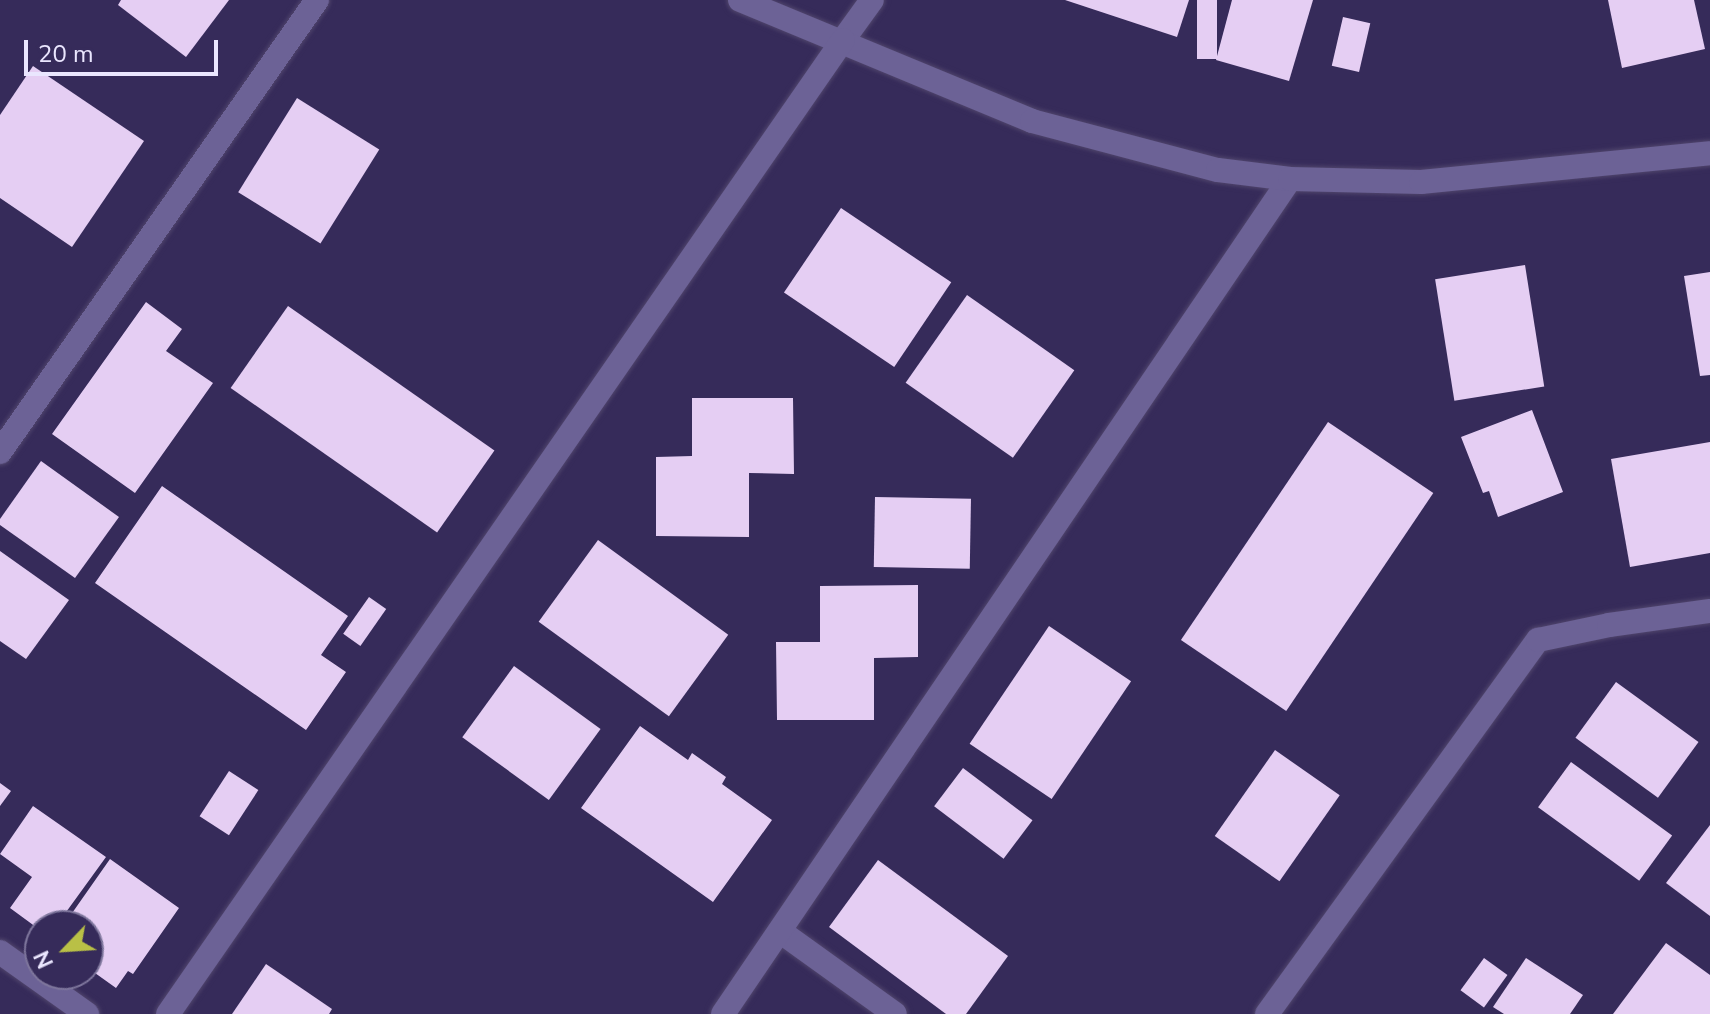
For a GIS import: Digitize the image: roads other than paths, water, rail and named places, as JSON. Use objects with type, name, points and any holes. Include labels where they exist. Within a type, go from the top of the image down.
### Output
[{"type":"street","points":[[0,452],[317,0]]},
{"type":"street","points":[[740,0],[843,40],[1032,121],[1218,170],[1290,179],[1421,182],[1710,153]]},
{"type":"street","points":[[168,1014],[872,0]]},
{"type":"street","points":[[723,1014],[1290,179]]},
{"type":"street","points":[[1267,1014],[1538,640],[1609,625],[1710,611]]},
{"type":"street","points":[[781,932],[895,1014]]},
{"type":"street","points":[[0,952],[87,1014]]}]
